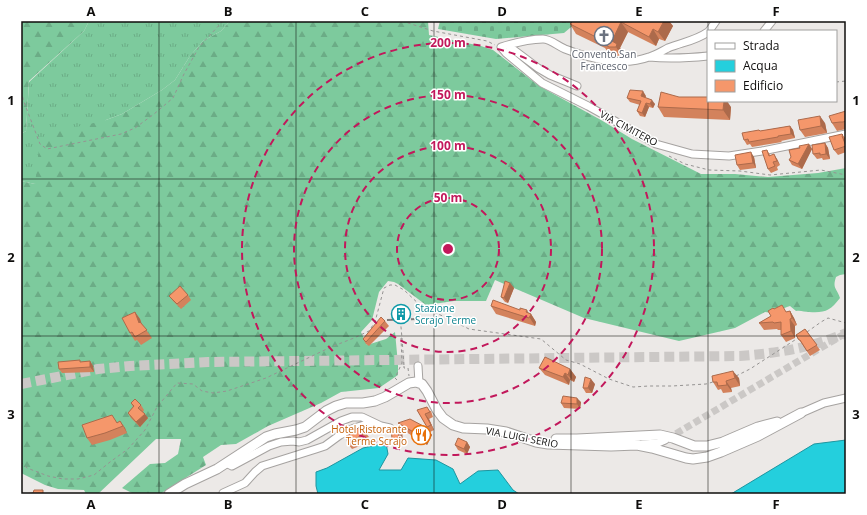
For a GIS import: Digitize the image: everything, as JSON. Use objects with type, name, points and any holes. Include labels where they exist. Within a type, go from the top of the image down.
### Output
[{"type":"main road","points":[[169,494],[185,484],[217,469],[266,437],[305,427],[336,406],[346,403],[376,401],[409,382],[419,383]]},
{"type":"main road","name":"VIA LUIGI SERIO","points":[[419,383],[422,384],[427,391],[443,418],[463,428],[488,429],[506,432],[536,442],[555,444],[611,446],[637,445],[686,458],[699,459],[721,452],[758,436],[801,413]]},
{"type":"main road","points":[[522,437],[577,439],[660,435],[694,446],[702,446],[722,442],[758,427],[781,421],[801,413]]},
{"type":"street","points":[[709,30],[716,21]]},
{"type":"street","points":[[765,30],[772,21]]},
{"type":"street","points":[[503,50],[516,43],[545,39],[565,49],[600,60],[617,62],[635,61],[699,38],[707,33]]},
{"type":"street","points":[[503,50],[514,50],[550,75],[577,86]]},
{"type":"street","name":"VIA CIMITERO","points":[[503,50],[542,83],[588,106],[656,144],[692,154],[728,156],[762,151],[846,134]]},
{"type":"street","points":[[649,57],[682,59],[707,56]]},
{"type":"street","points":[[418,366],[419,383]]},
{"type":"street","points":[[801,413],[824,403],[846,398]]},
{"type":"street","points":[[226,463],[232,466],[269,446],[281,442],[299,442],[306,440],[341,420],[352,417],[362,416],[381,426],[390,428]]},
{"type":"street","points":[[223,493],[245,483],[262,466],[316,450],[354,428],[364,425],[373,428],[381,426]]},
{"type":"street","points":[[637,445],[665,440]]},
{"type":"path","points":[[21,91],[40,144],[47,149],[121,134],[135,128],[173,98],[184,74],[199,48],[224,21]]},
{"type":"path","points":[[402,21],[432,31],[487,41],[503,50]]},
{"type":"path","points":[[400,316],[404,366]]},
{"type":"path","points":[[398,383],[396,378],[402,363],[402,338]]},
{"type":"green space","points":[[21,21],[89,21],[84,31],[29,81],[26,131],[21,134]]},
{"type":"green space","points":[[89,21],[230,21],[221,31],[203,41],[190,56],[175,80],[162,90],[122,114],[106,120],[35,184],[21,181],[21,134],[26,131],[29,82],[84,31]]},
{"type":"green space","points":[[230,21],[428,21],[429,35],[493,50],[539,86],[632,139],[701,174],[735,174],[768,177],[818,173],[846,168],[846,274],[836,277],[835,284],[835,288],[840,298],[827,310],[815,312],[796,311],[790,306],[773,313],[765,312],[735,328],[679,341],[584,318],[495,280],[486,301],[454,301],[426,305],[398,284],[388,281],[379,292],[372,320],[361,332],[367,345],[386,339],[395,332],[398,375],[379,388],[341,392],[321,403],[268,426],[236,444],[221,445],[203,457],[206,465],[160,494],[134,494],[122,488],[150,464],[165,463],[178,454],[181,439],[156,439],[98,494],[86,494],[84,490],[58,489],[45,485],[21,473],[21,181],[35,184],[40,140],[56,132],[106,120],[122,114],[162,90],[175,80],[190,56],[203,41],[221,31]]},
{"type":"green space","points":[[440,21],[577,22],[564,33],[496,39],[438,29]]},
{"type":"water","points":[[846,440],[846,494],[731,494],[814,444]]},
{"type":"water","points":[[386,443],[388,454],[379,470],[401,470],[408,458],[436,460],[453,469],[460,484],[478,471],[498,470],[513,490],[519,494],[318,494],[316,486],[316,472],[327,468],[363,448]]},
{"type":"building","points":[[573,21],[664,21],[658,32],[653,29],[649,37],[621,22],[612,41],[617,44],[616,47],[609,47],[601,42],[602,40],[570,24]]},
{"type":"building","points":[[630,90],[643,91],[641,96],[652,100],[650,104],[646,103],[642,113],[637,111],[641,101],[627,98]]},
{"type":"building","points":[[661,92],[679,97],[707,97],[707,102],[724,102],[723,110],[658,107]]},
{"type":"building","points":[[846,111],[846,121],[832,123],[829,116]]},
{"type":"building","points":[[820,116],[821,126],[800,130],[798,120]]},
{"type":"building","points":[[790,126],[791,134],[749,142],[748,139],[744,140],[742,133],[760,131]]},
{"type":"building","points":[[842,134],[846,146],[834,150],[829,137]]},
{"type":"building","points":[[825,143],[826,154],[813,154],[812,145]]},
{"type":"building","points":[[809,144],[798,164],[789,160],[791,157],[789,150],[800,148],[799,146]]},
{"type":"building","points":[[767,150],[769,156],[774,154],[777,161],[773,162],[775,166],[768,169],[762,151]]},
{"type":"building","points":[[751,152],[753,163],[737,165],[735,155]]},
{"type":"building","points":[[505,281],[510,283],[504,298],[501,297]]},
{"type":"building","points":[[180,286],[188,295],[177,304],[169,296]]},
{"type":"building","points":[[493,300],[520,310],[520,308],[527,310],[526,312],[531,314],[529,318],[491,306]]},
{"type":"building","points":[[782,305],[786,312],[790,311],[792,318],[790,319],[791,331],[781,335],[781,322],[759,323],[771,316],[768,311]]},
{"type":"building","points":[[135,312],[139,323],[140,322],[147,330],[135,337],[132,332],[130,333],[122,318]]},
{"type":"building","points":[[381,317],[385,321],[366,342],[363,339]]},
{"type":"building","points":[[805,329],[817,345],[807,351],[796,335]]},
{"type":"building","points":[[545,357],[570,369],[568,375],[565,373],[563,377],[539,368]]},
{"type":"building","points":[[80,360],[80,362],[90,361],[90,367],[59,369],[58,362]]},
{"type":"building","points":[[733,371],[735,378],[726,381],[727,385],[718,386],[717,382],[713,382],[712,376]]},
{"type":"building","points":[[585,377],[591,379],[588,388],[583,388]]},
{"type":"building","points":[[563,396],[577,398],[577,404],[561,403]]},
{"type":"building","points":[[135,399],[141,405],[138,408],[145,414],[136,422],[128,413],[134,406],[131,403]]},
{"type":"building","points":[[427,407],[430,412],[425,414],[431,425],[427,427],[417,410]]},
{"type":"building","points":[[112,415],[117,423],[120,421],[123,426],[87,438],[82,425]]},
{"type":"building","points":[[410,419],[427,428],[422,437],[398,423]]},
{"type":"building","points":[[360,426],[365,432],[356,439],[357,441],[348,444],[346,436],[353,433]]},
{"type":"building","points":[[391,427],[398,427],[399,438],[392,439]]},
{"type":"building","points":[[458,438],[467,442],[464,449],[455,445]]},
{"type":"building","points":[[34,490],[43,490],[43,494],[23,494],[33,493]]},
{"type":"tunnel","points":[[667,439],[846,333]]},
{"type":"tunnel","points":[[21,384],[98,369],[208,362],[740,356],[794,349],[846,333]]},
{"type":"railway","points":[[387,320],[417,319]]},
{"type":"place","name":"Convento San Francesco","points":[[604,36]]},
{"type":"place","name":"Stazione Scrajo Terme","points":[[401,314]]},
{"type":"place","name":"Hotel Ristorante Terme Scrajo","points":[[421,435]]}]
